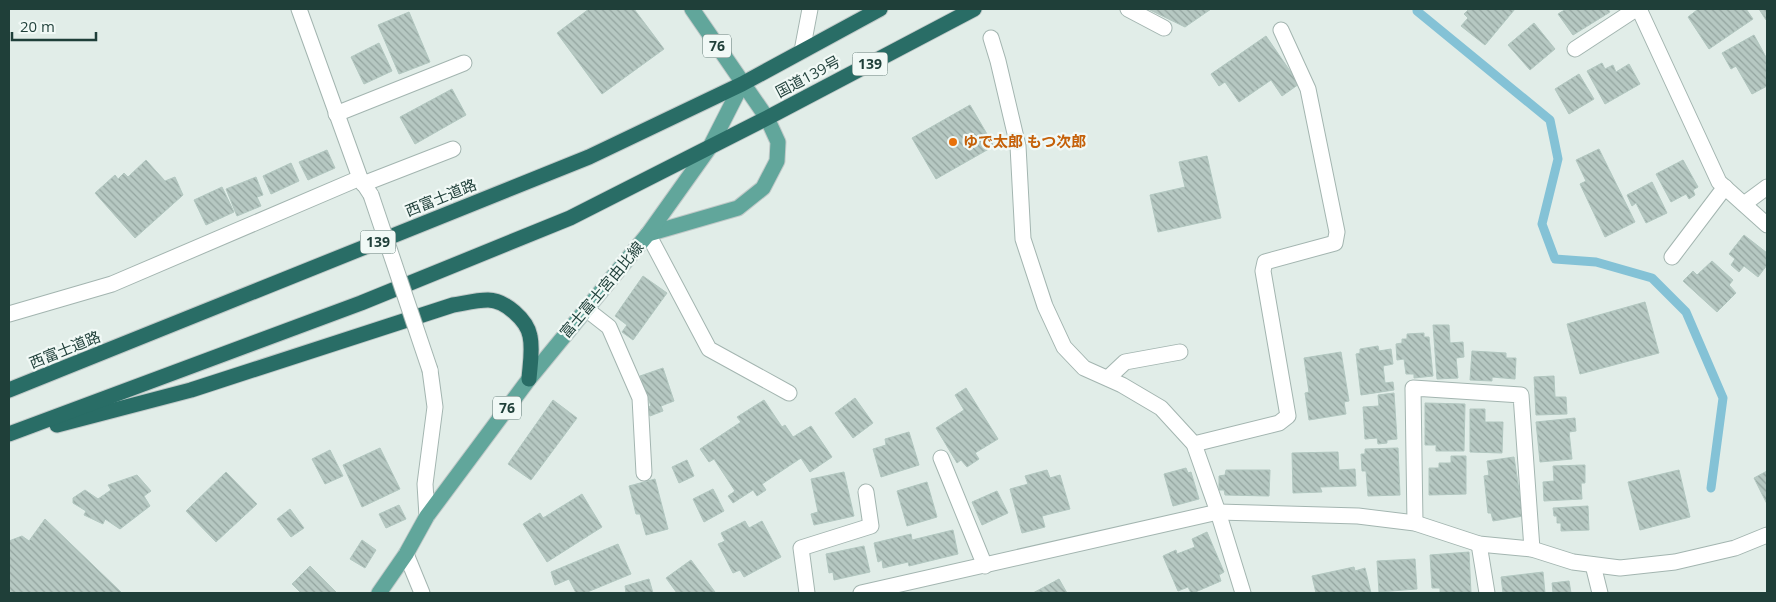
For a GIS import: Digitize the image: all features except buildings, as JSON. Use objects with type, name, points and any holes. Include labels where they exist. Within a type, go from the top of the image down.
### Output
[{"type":"highway","name":"国道139号","points":[[742,84],[880,9]]},
{"type":"highway","name":"国道139号","points":[[710,147],[974,9]]},
{"type":"highway","name":"西富士道路","points":[[9,390],[589,157],[742,84]]},
{"type":"highway","name":"139","points":[[9,435],[361,303],[534,233],[570,218],[710,147]]},
{"type":"highway","points":[[9,435],[191,390],[453,305],[490,300],[505,304],[517,314],[530,334],[532,355],[529,379]]},
{"type":"main road","name":"富士富士宮由比線","points":[[379,593],[406,554],[427,516],[529,379],[648,234],[738,208],[763,188],[777,161],[778,142],[767,118],[692,9]]},
{"type":"main road","points":[[648,234],[710,147],[742,84]]},
{"type":"street","points":[[299,9],[336,114],[365,186],[430,370],[436,407],[425,484],[427,516]]},
{"type":"street","points":[[802,51],[810,9]]},
{"type":"street","points":[[1128,9],[1164,28]]},
{"type":"street","points":[[1575,49],[1636,9]]},
{"type":"street","points":[[1640,9],[1719,182],[1767,225]]},
{"type":"street","points":[[1194,444],[1279,423],[1288,416],[1263,272],[1265,262],[1335,243],[1337,232],[1308,89],[1281,30]]},
{"type":"street","points":[[991,38],[1018,146],[1023,240],[1045,306],[1064,347],[1084,368],[1108,378],[1161,408],[1194,444],[1218,512],[1243,593]]},
{"type":"street","points":[[336,114],[464,62]]},
{"type":"street","points":[[9,314],[112,284],[365,186],[453,149]]},
{"type":"street","points":[[1744,204],[1767,187]]},
{"type":"street","points":[[1672,256],[1725,188]]},
{"type":"street","points":[[648,234],[709,349],[789,393]]},
{"type":"street","points":[[586,309],[609,327],[640,398],[644,474]]},
{"type":"street","points":[[1108,378],[1125,362],[1180,352]]},
{"type":"street","points":[[1415,523],[1413,388],[1521,395],[1532,549]]},
{"type":"street","points":[[941,458],[985,566]]},
{"type":"street","points":[[807,593],[801,548],[871,526],[866,492]]},
{"type":"street","points":[[862,593],[1218,512],[1358,516],[1415,523],[1480,544],[1532,549],[1573,562],[1620,568],[1675,562],[1735,548],[1767,535]]},
{"type":"street","points":[[1480,544],[1487,593]]},
{"type":"street","points":[[406,554],[422,593]]},
{"type":"street","points":[[1593,565],[1600,593]]},
{"type":"waterway","points":[[1417,9],[1417,11],[1550,120],[1558,159],[1542,224],[1555,259],[1596,262],[1652,278],[1686,312],[1723,398],[1711,488]]},
{"type":"place","name":"ゆで太郎 もつ次郎","points":[[953,142]]}]
